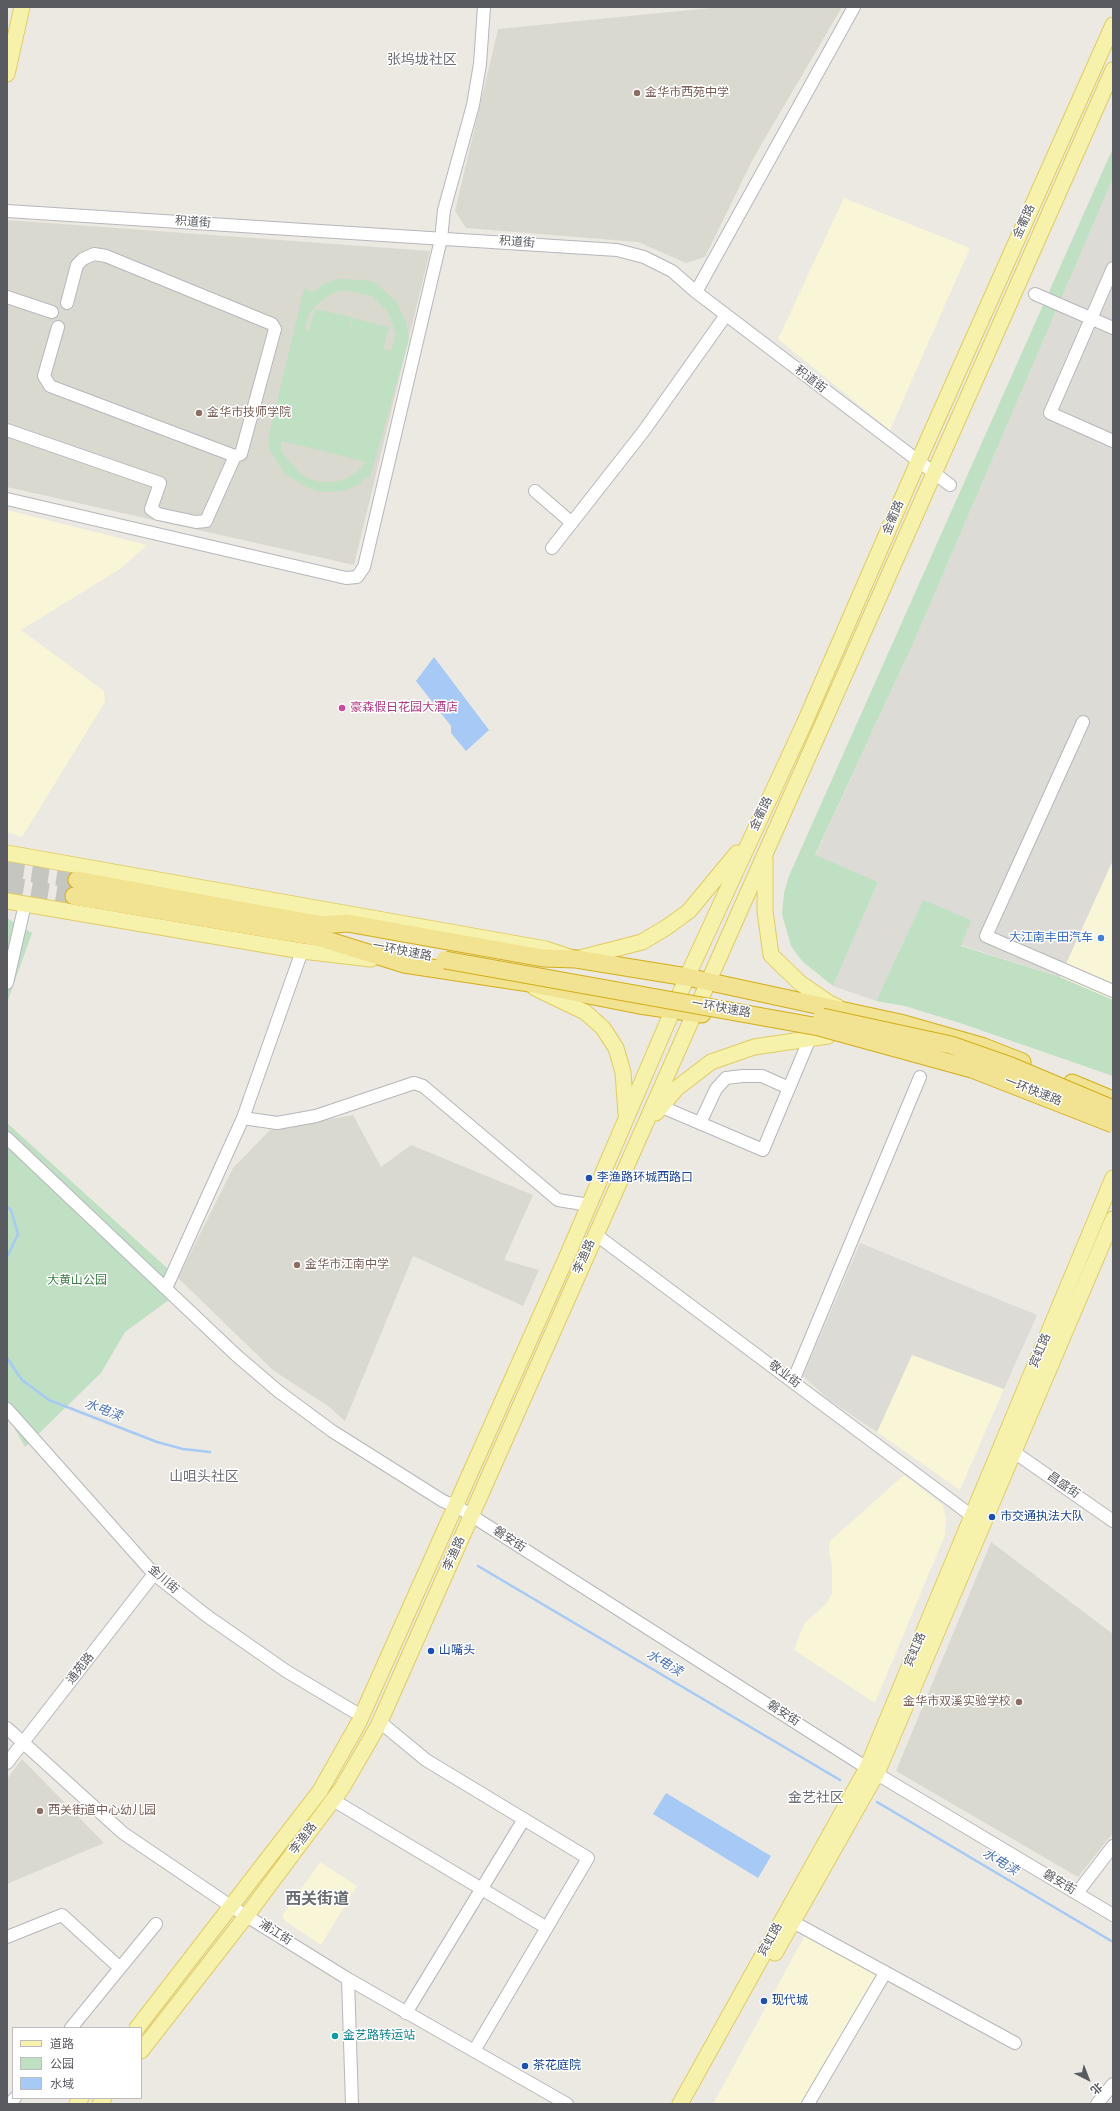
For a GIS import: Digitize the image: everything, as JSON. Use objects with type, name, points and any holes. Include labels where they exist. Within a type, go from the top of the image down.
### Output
[{"type":"highway","points":[[76,888],[320,931],[404,964],[524,982],[672,1010],[791,1027],[889,1051],[993,1082],[1113,1133]]},
{"type":"highway","points":[[320,931],[347,923],[544,958],[576,959],[687,976],[708,982],[852,1012],[984,1047],[1113,1100]]},
{"type":"highway","name":"一环快速路","points":[[320,931],[819,1026],[972,1069],[1113,1124]]},
{"type":"highway","name":"一环快速路","points":[[447,956],[857,1024],[951,1045],[1011,1066],[1113,1109]]},
{"type":"main road","points":[[7,32],[13,7]]},
{"type":"main road","points":[[7,74],[22,7]]},
{"type":"main road","name":"金衢路","points":[[672,1010],[804,724],[918,462],[1113,25]]},
{"type":"main road","points":[[1090,76],[1111,82]]},
{"type":"main road","name":"金衢路","points":[[695,1013],[934,473],[1111,82]]},
{"type":"main road","points":[[7,853],[546,949],[576,959],[642,942],[668,927],[689,911],[752,834]]},
{"type":"main road","points":[[765,856],[765,911],[771,955],[800,983],[829,1004],[852,1012]]},
{"type":"main road","points":[[7,901],[302,951],[404,964]]},
{"type":"main road","points":[[524,982],[585,1012],[603,1028],[616,1048],[623,1072],[626,1118]]},
{"type":"main road","name":"李渔路","points":[[138,2027],[232,1907],[320,1791],[359,1722],[589,1205],[672,1010]]},
{"type":"main road","name":"李渔路","points":[[142,2050],[247,1915],[333,1800],[380,1722],[595,1234],[642,1130],[658,1105],[695,1013]]},
{"type":"main road","points":[[658,1105],[677,1088],[711,1062],[754,1046],[828,1036]]},
{"type":"main road","name":"宾虹路","points":[[680,2104],[872,1770],[972,1516],[1113,1178]]},
{"type":"main road","name":"宾虹路","points":[[690,2104],[793,1922],[872,1770],[1014,1452],[1113,1219]]},
{"type":"street","points":[[7,499],[346,578],[357,577],[364,567],[441,239],[444,210],[473,105],[479,71],[484,7]]},
{"type":"street","points":[[696,292],[854,7]]},
{"type":"street","name":"积道街","points":[[7,211],[618,250],[644,257],[672,271],[696,292],[950,485]]},
{"type":"street","points":[[58,327],[44,376],[50,386],[235,456],[241,454],[275,329],[272,324],[106,256],[94,254],[83,258],[78,265],[67,302]]},
{"type":"street","points":[[1113,268],[1050,413],[1113,441]]},
{"type":"street","points":[[1036,294],[1113,328]]},
{"type":"street","points":[[7,297],[52,312]]},
{"type":"street","points":[[552,548],[643,432],[726,315]]},
{"type":"street","points":[[7,430],[160,483],[152,509],[158,514],[196,522],[206,521],[235,456]]},
{"type":"street","points":[[535,491],[572,523]]},
{"type":"street","points":[[1083,722],[986,936],[1113,991]]},
{"type":"street","points":[[7,983],[25,904]]},
{"type":"street","points":[[166,1288],[242,1118],[302,951]]},
{"type":"street","points":[[658,1105],[763,1150],[810,1038]]},
{"type":"street","points":[[700,1123],[716,1089],[726,1078],[762,1076],[789,1088]]},
{"type":"street","points":[[793,1381],[920,1077]]},
{"type":"street","points":[[242,1118],[277,1123],[316,1116],[414,1083],[423,1086],[558,1200],[589,1205]]},
{"type":"street","name":"磐安街","points":[[7,1138],[278,1391],[332,1431],[443,1501],[456,1506],[472,1516],[872,1770],[1113,1915]]},
{"type":"street","name":"敬业街","points":[[595,1234],[972,1516]]},
{"type":"street","name":"金川街","points":[[7,1409],[154,1574],[207,1616],[274,1663],[352,1711]]},
{"type":"street","name":"昌盛街","points":[[1014,1452],[1113,1521]]},
{"type":"street","name":"通苑路","points":[[7,1763],[154,1574]]},
{"type":"street","points":[[380,1722],[426,1760],[588,1858],[474,2051]]},
{"type":"street","name":"浦江街","points":[[7,1728],[123,1833],[232,1907],[348,1979],[567,2104]]},
{"type":"street","points":[[333,1800],[547,1928]]},
{"type":"street","points":[[406,2013],[524,1819]]},
{"type":"street","points":[[1077,1893],[1113,1846]]},
{"type":"street","points":[[7,1937],[62,1915],[120,1968]]},
{"type":"street","points":[[793,1922],[1015,2043]]},
{"type":"street","points":[[72,2027],[156,1924]]},
{"type":"street","points":[[808,2104],[885,1973]]},
{"type":"street","points":[[348,1979],[352,2104]]},
{"type":"street","points":[[1097,2104],[1113,2084]]},
{"type":"shaded area","name":"金华市西苑中学","points":[[721,7],[842,7],[754,157],[705,257],[686,263],[638,242],[466,228],[455,211],[498,29]]},
{"type":"shaded area","points":[[1113,178],[1113,860],[1060,977],[961,945],[923,900],[876,1001],[833,986],[878,882],[815,856],[916,637]]},
{"type":"shaded area","points":[[844,198],[970,248],[890,430],[778,339]]},
{"type":"shaded area","name":"金华市技师学院","points":[[7,220],[430,251],[354,565],[7,487]]},
{"type":"shaded area","points":[[7,510],[147,545],[120,569],[21,630],[104,691],[105,702],[22,837],[7,832]]},
{"type":"shaded area","points":[[1113,860],[1113,1000],[1060,977]]},
{"type":"shaded area","name":"金华市江南中学","points":[[353,1115],[381,1167],[411,1145],[533,1195],[504,1260],[539,1270],[523,1306],[413,1256],[345,1421],[328,1406],[274,1371],[178,1278],[233,1168],[270,1130]]},
{"type":"shaded area","points":[[860,1243],[1037,1315],[1004,1389],[912,1355],[877,1432],[829,1400],[803,1376]]},
{"type":"shaded area","points":[[912,1355],[1004,1389],[960,1490],[877,1432]]},
{"type":"shaded area","points":[[904,1475],[943,1505],[946,1519],[945,1535],[875,1703],[794,1650],[804,1624],[827,1603],[832,1593],[832,1565],[829,1552],[830,1541]]},
{"type":"shaded area","name":"金华市双溪实验学校","points":[[991,1542],[1113,1634],[1113,1833],[1078,1877],[896,1771]]},
{"type":"shaded area","name":"西关街道中心幼儿园","points":[[22,1759],[104,1843],[7,1884],[7,1779]]},
{"type":"shaded area","points":[[320,1862],[357,1886],[321,1945],[285,1921],[282,1916]]},
{"type":"shaded area","points":[[809,1928],[881,1967],[815,2104],[713,2104]]},
{"type":"green space","points":[[1113,148],[1113,178],[916,637],[815,855],[878,882],[833,986],[802,961],[791,946],[782,914],[784,893],[789,876]]},
{"type":"green space","points":[[338,279],[374,282],[396,301],[406,322],[409,339],[370,477],[366,477],[359,485],[343,491],[321,492],[308,488],[285,474],[270,450],[268,439],[304,289],[313,292],[326,283]],"holes":[[[345,290],[372,296],[388,312],[396,334],[391,351],[383,349],[389,327],[353,318],[346,340],[352,317],[315,309],[309,331],[305,329],[309,314],[318,303],[333,293]],[[281,441],[323,451],[366,462],[356,473],[347,478],[335,482],[321,482],[307,478],[299,472],[284,455],[281,448]]]},
{"type":"green space","points":[[923,900],[971,920],[961,946],[1060,977],[1113,1000],[1113,1076],[960,1023],[905,1006],[876,1001]]},
{"type":"green space","points":[[7,918],[32,933],[7,1003]]},
{"type":"green space","name":"大黄山公园","points":[[7,1123],[178,1278],[170,1299],[125,1332],[101,1373],[25,1447],[7,1415]]},
{"type":"water","points":[[434,657],[489,730],[466,751],[451,733],[451,726],[416,681]]},
{"type":"water","points":[[666,1793],[771,1856],[758,1878],[653,1814]]},
{"type":"waterway","name":"水电渎","points":[[7,1207],[11,1210],[18,1234],[7,1257]]},
{"type":"waterway","name":"水电渎","points":[[7,1358],[22,1380],[49,1400],[157,1442],[183,1449],[210,1452]]},
{"type":"waterway","name":"水电渎","points":[[478,1566],[840,1780]]},
{"type":"waterway","name":"水电渎","points":[[877,1802],[1113,1942]]},
{"type":"tunnel","points":[[7,870],[77,880]]},
{"type":"tunnel","points":[[7,885],[74,896]]},
{"type":"place","name":"金华市西苑中学","points":[[637,93]]},
{"type":"place","name":"金华市技师学院","points":[[199,413]]},
{"type":"place","name":"豪森假日花园大酒店","points":[[342,708]]},
{"type":"place","name":"大江南丰田汽车","points":[[1101,938]]},
{"type":"place","name":"李渔路环城西路口","points":[[589,1178]]},
{"type":"place","name":"金华市江南中学","points":[[297,1265]]},
{"type":"place","name":"市交通执法大队","points":[[992,1517]]},
{"type":"place","name":"山嘴头","points":[[431,1651]]},
{"type":"place","name":"金华市双溪实验学校","points":[[1019,1702]]},
{"type":"place","name":"西关街道中心幼儿园","points":[[40,1811]]},
{"type":"place","name":"现代城","points":[[764,2001]]},
{"type":"place","name":"金艺路转运站","points":[[335,2036]]},
{"type":"place","name":"茶花庭院","points":[[525,2066]]},
{"type":"district","name":"张坞垅社区","points":[[422,61]]},
{"type":"district","name":"山咀头社区","points":[[204,1478]]},
{"type":"district","name":"金艺社区","points":[[816,1799]]},
{"type":"district","name":"西关街道","points":[[317,1900]]}]
